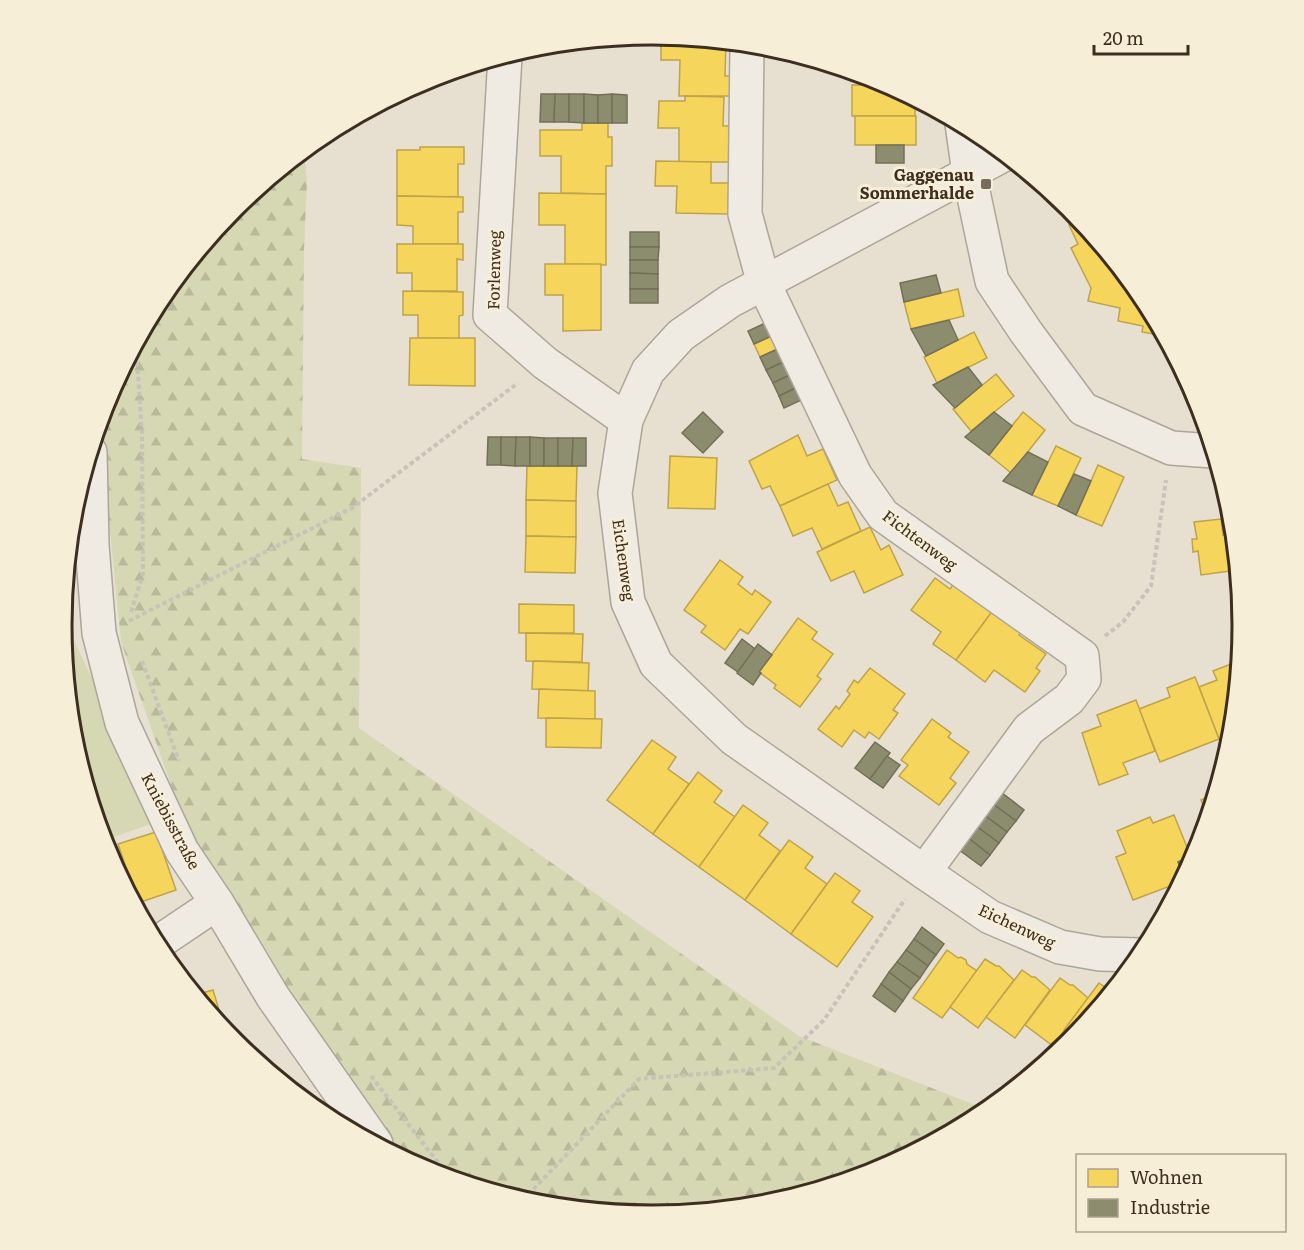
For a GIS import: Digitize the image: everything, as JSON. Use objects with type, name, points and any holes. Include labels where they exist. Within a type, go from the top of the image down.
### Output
[{"type":"street","name":"Fichtenweg","points":[[747,53],[745,214],[764,284],[855,475],[883,516],[1082,656]]},
{"type":"street","name":"Forlenweg","points":[[505,64],[490,315],[545,363],[626,420]]},
{"type":"street","points":[[964,137],[969,173],[992,281],[1026,332],[1083,409],[1171,448],[1204,450]]},
{"type":"street","name":"Eichenweg","points":[[996,159],[730,301],[681,335],[648,371],[626,420],[615,493],[628,602],[656,664],[734,739],[990,917],[1060,947],[1100,954],[1129,955]]},
{"type":"street","name":"Kniebisstraße","points":[[91,481],[92,545],[99,633],[122,723],[182,851],[217,903],[273,997],[365,1129]]},
{"type":"street","points":[[924,872],[1029,729],[1069,699],[1084,679],[1082,656]]},
{"type":"street","points":[[165,938],[217,903]]},
{"type":"path","points":[[137,359],[142,434],[143,574],[128,622],[352,508],[545,363]]},
{"type":"path","points":[[1082,656],[1123,622],[1151,586],[1171,448]]},
{"type":"path","points":[[140,656],[181,768]]},
{"type":"path","points":[[530,1192],[639,1079],[774,1068],[824,1020],[924,872]]},
{"type":"path","points":[[364,1067],[439,1164]]},
{"type":"green space","points":[[305,161],[307,182],[302,459],[361,468],[359,728],[799,1036],[976,1105],[909,1145],[838,1174],[765,1194],[690,1204],[614,1204],[539,1194],[466,1174],[395,1145],[384,1139],[286,1004],[191,842],[121,642],[101,444],[116,403],[150,335],[192,272],[242,215]]},
{"type":"green space","points":[[72,637],[159,821],[113,838],[92,775],[83,738],[77,701]]},
{"type":"building: Wohnen","points":[[661,45],[726,50],[725,76],[731,76],[730,96],[679,96],[680,60],[661,60]]},
{"type":"building: Wohnen","points":[[852,85],[863,85],[909,105],[915,108],[915,116],[852,116]]},
{"type":"building: Wohnen","points":[[685,96],[724,97],[723,126],[730,126],[730,162],[679,162],[679,128],[658,128],[659,101],[685,101]]},
{"type":"building: Wohnen","points":[[855,116],[916,116],[916,145],[855,145]]},
{"type":"building: Wohnen","points":[[582,123],[608,123],[608,137],[612,137],[612,166],[606,166],[606,194],[561,193],[561,156],[540,156],[540,130],[582,130]]},
{"type":"building: Wohnen","points":[[420,147],[464,147],[464,164],[458,164],[458,197],[397,196],[397,150],[420,150]]},
{"type":"building: Wohnen","points":[[656,161],[711,162],[711,183],[729,183],[728,214],[676,213],[677,186],[655,186]]},
{"type":"building: Wohnen","points":[[539,193],[606,194],[606,265],[565,264],[565,225],[539,225]]},
{"type":"building: Wohnen","points":[[397,196],[463,197],[463,212],[458,212],[458,244],[413,244],[413,226],[397,225]]},
{"type":"building: Wohnen","points":[[1069,225],[1088,243],[1112,272],[1153,334],[1142,332],[1143,326],[1118,321],[1120,308],[1088,301],[1091,288],[1071,248],[1078,244]]},
{"type":"building: Wohnen","points":[[397,244],[463,244],[463,260],[457,259],[457,291],[412,291],[412,273],[397,273]]},
{"type":"building: Wohnen","points":[[545,264],[601,264],[601,330],[563,331],[563,295],[545,295]]},
{"type":"building: Wohnen","points":[[958,289],[964,316],[911,329],[904,302]]},
{"type":"building: Wohnen","points":[[403,291],[463,292],[463,315],[459,316],[459,339],[418,338],[418,315],[403,315]]},
{"type":"building: Wohnen","points":[[974,332],[987,358],[937,383],[924,357]]},
{"type":"building: Wohnen","points":[[778,333],[784,346],[760,357],[754,344]]},
{"type":"building: Wohnen","points":[[410,338],[475,338],[475,386],[409,385]]},
{"type":"building: Wohnen","points":[[996,374],[1014,396],[971,431],[953,409]]},
{"type":"building: Wohnen","points":[[1023,412],[1045,430],[1011,473],[989,455]]},
{"type":"building: Wohnen","points":[[798,435],[807,456],[823,449],[837,480],[780,506],[770,486],[762,489],[749,461]]},
{"type":"building: Wohnen","points":[[1056,446],[1081,458],[1058,506],[1032,495]]},
{"type":"building: Wohnen","points":[[670,456],[717,458],[715,509],[668,508]]},
{"type":"building: Wohnen","points":[[1098,465],[1124,477],[1102,526],[1076,515]]},
{"type":"building: Wohnen","points":[[527,466],[577,466],[576,501],[526,500]]},
{"type":"building: Wohnen","points":[[828,484],[838,506],[848,502],[861,531],[822,549],[812,528],[793,536],[780,506]]},
{"type":"building: Wohnen","points":[[526,500],[576,501],[576,537],[526,536]]},
{"type":"building: Wohnen","points":[[1221,519],[1229,571],[1201,575],[1198,551],[1193,552],[1192,539],[1197,539],[1194,522]]},
{"type":"building: Wohnen","points":[[870,527],[881,550],[889,545],[903,575],[864,593],[854,571],[831,581],[817,552]]},
{"type":"building: Wohnen","points":[[526,536],[576,537],[575,573],[525,572]]},
{"type":"building: Wohnen","points":[[720,560],[743,577],[738,584],[752,595],[755,590],[771,602],[748,634],[740,629],[725,650],[701,632],[706,626],[684,610]]},
{"type":"building: Wohnen","points":[[935,578],[950,589],[956,581],[994,609],[956,660],[933,644],[941,632],[911,610]]},
{"type":"building: Wohnen","points":[[519,604],[574,605],[574,633],[519,633]]},
{"type":"building: Wohnen","points":[[994,609],[1022,630],[1019,635],[1046,654],[1036,668],[1040,671],[1025,692],[994,670],[985,682],[956,660]]},
{"type":"building: Wohnen","points":[[798,618],[817,632],[812,639],[833,654],[817,676],[821,679],[800,707],[774,688],[776,685],[759,672]]},
{"type":"building: Wohnen","points":[[526,633],[583,634],[582,662],[526,661]]},
{"type":"building: Wohnen","points":[[533,661],[589,663],[588,691],[532,689]]},
{"type":"building: Wohnen","points":[[1231,664],[1220,741],[1199,687],[1217,680],[1213,671]]},
{"type":"building: Wohnen","points":[[870,668],[905,694],[893,710],[898,713],[879,739],[869,732],[865,738],[854,730],[842,747],[818,729],[836,706],[839,709],[850,694],[847,691],[854,680],[858,683]]},
{"type":"building: Wohnen","points":[[1195,677],[1219,739],[1160,762],[1139,709],[1170,697],[1167,688]]},
{"type":"building: Wohnen","points":[[539,689],[595,691],[595,719],[538,718]]},
{"type":"building: Wohnen","points":[[1136,700],[1155,751],[1123,763],[1128,774],[1099,785],[1082,733],[1101,726],[1097,715]]},
{"type":"building: Wohnen","points":[[546,718],[602,719],[601,748],[546,747]]},
{"type":"building: Wohnen","points":[[932,719],[951,733],[948,737],[969,752],[950,778],[956,783],[939,805],[899,776],[908,765],[901,760]]},
{"type":"building: Wohnen","points":[[652,740],[676,757],[668,769],[689,784],[653,834],[607,800]]},
{"type":"building: Wohnen","points":[[698,772],[722,791],[714,802],[735,817],[699,867],[653,834]]},
{"type":"building: Wohnen","points":[[743,805],[768,823],[759,835],[780,851],[745,900],[699,867]]},
{"type":"building: Wohnen","points":[[1174,815],[1187,848],[1182,861],[1178,862],[1179,866],[1170,886],[1133,900],[1116,857],[1126,853],[1117,831],[1150,817],[1153,823]]},
{"type":"building: Wohnen","points":[[156,832],[176,890],[143,901],[128,873],[118,844]]},
{"type":"building: Wohnen","points":[[789,840],[813,857],[805,868],[827,884],[791,934],[745,900]]},
{"type":"building: Wohnen","points":[[835,873],[860,891],[852,902],[873,917],[837,967],[791,934]]},
{"type":"building: Wohnen","points":[[947,950],[958,958],[966,960],[967,964],[977,971],[942,1018],[913,998]]},
{"type":"building: Wohnen","points":[[985,959],[999,966],[1014,980],[978,1028],[950,1007]]},
{"type":"building: Wohnen","points":[[1022,970],[1035,977],[1050,990],[1015,1038],[986,1017]]},
{"type":"building: Wohnen","points":[[1060,978],[1073,985],[1088,998],[1051,1045],[1025,1025]]},
{"type":"building: Wohnen","points":[[1099,983],[1105,987],[1066,1031],[1064,1030]]},
{"type":"building: Wohnen","points":[[213,990],[219,1010],[216,1007],[204,992]]},
{"type":"building: Industrie","points":[[541,94],[555,94],[554,122],[540,122]]},
{"type":"building: Industrie","points":[[555,94],[569,94],[569,122],[554,122]]},
{"type":"building: Industrie","points":[[569,94],[584,94],[584,123],[569,122]]},
{"type":"building: Industrie","points":[[584,94],[598,95],[598,123],[584,123]]},
{"type":"building: Industrie","points":[[612,94],[612,123],[598,123],[598,95]]},
{"type":"building: Industrie","points":[[612,94],[627,95],[627,123],[612,123]]},
{"type":"building: Industrie","points":[[876,145],[904,145],[904,163],[876,163]]},
{"type":"building: Industrie","points":[[630,232],[659,232],[659,247],[630,247]]},
{"type":"building: Industrie","points":[[630,247],[659,247],[658,260],[630,260]]},
{"type":"building: Industrie","points":[[630,260],[658,260],[658,274],[630,273]]},
{"type":"building: Industrie","points":[[630,273],[658,274],[658,289],[630,289]]},
{"type":"building: Industrie","points":[[936,275],[941,293],[904,302],[900,283]]},
{"type":"building: Industrie","points":[[630,289],[658,289],[658,303],[630,303]]},
{"type":"building: Industrie","points":[[772,320],[778,333],[754,344],[748,331]]},
{"type":"building: Industrie","points":[[949,320],[958,340],[926,356],[911,329]]},
{"type":"building: Industrie","points":[[784,346],[790,359],[766,370],[760,357]]},
{"type":"building: Industrie","points":[[790,359],[796,372],[773,383],[766,370]]},
{"type":"building: Industrie","points":[[968,367],[982,385],[955,408],[933,385]]},
{"type":"building: Industrie","points":[[796,372],[802,385],[779,396],[773,383]]},
{"type":"building: Industrie","points":[[802,385],[808,397],[784,408],[779,396]]},
{"type":"building: Industrie","points":[[703,412],[723,432],[703,453],[682,433]]},
{"type":"building: Industrie","points":[[994,412],[1012,426],[989,455],[965,437]]},
{"type":"building: Industrie","points":[[488,437],[501,437],[501,465],[487,465]]},
{"type":"building: Industrie","points":[[501,437],[516,437],[515,466],[501,465]]},
{"type":"building: Industrie","points":[[516,437],[530,437],[530,466],[515,466]]},
{"type":"building: Industrie","points":[[530,437],[544,438],[544,466],[530,466]]},
{"type":"building: Industrie","points":[[544,438],[558,438],[558,466],[544,466]]},
{"type":"building: Industrie","points":[[558,438],[573,438],[572,466],[558,466]]},
{"type":"building: Industrie","points":[[573,438],[586,438],[586,466],[572,466]]},
{"type":"building: Industrie","points":[[1028,452],[1048,462],[1032,495],[1003,481]]},
{"type":"building: Industrie","points":[[1074,474],[1091,481],[1076,515],[1058,506]]},
{"type":"building: Industrie","points":[[742,639],[755,649],[738,672],[725,663]]},
{"type":"building: Industrie","points":[[758,644],[772,655],[759,672],[761,673],[753,685],[737,673]]},
{"type":"building: Industrie","points":[[875,742],[890,753],[870,779],[855,768]]},
{"type":"building: Industrie","points":[[887,756],[900,765],[883,788],[870,779]]},
{"type":"building: Industrie","points":[[1001,792],[1024,810],[1016,821],[993,804]]},
{"type":"building: Industrie","points":[[993,804],[1016,821],[1007,832],[984,815]]},
{"type":"building: Industrie","points":[[984,815],[1007,832],[999,843],[976,826]]},
{"type":"building: Industrie","points":[[976,826],[999,843],[990,855],[967,837]]},
{"type":"building: Industrie","points":[[967,837],[990,855],[981,866],[958,849]]},
{"type":"building: Industrie","points":[[922,927],[944,944],[936,955],[914,939]]},
{"type":"building: Industrie","points":[[914,939],[936,955],[928,966],[906,950]]},
{"type":"building: Industrie","points":[[906,950],[928,966],[920,978],[897,962]]},
{"type":"building: Industrie","points":[[897,962],[920,978],[911,989],[889,972]]},
{"type":"building: Industrie","points":[[889,972],[911,989],[903,1001],[881,984]]},
{"type":"building: Industrie","points":[[881,984],[903,1001],[895,1012],[873,996]]},
{"type":"place","name":"Gaggenau Sommerhalde","points":[[986,184]]}]
